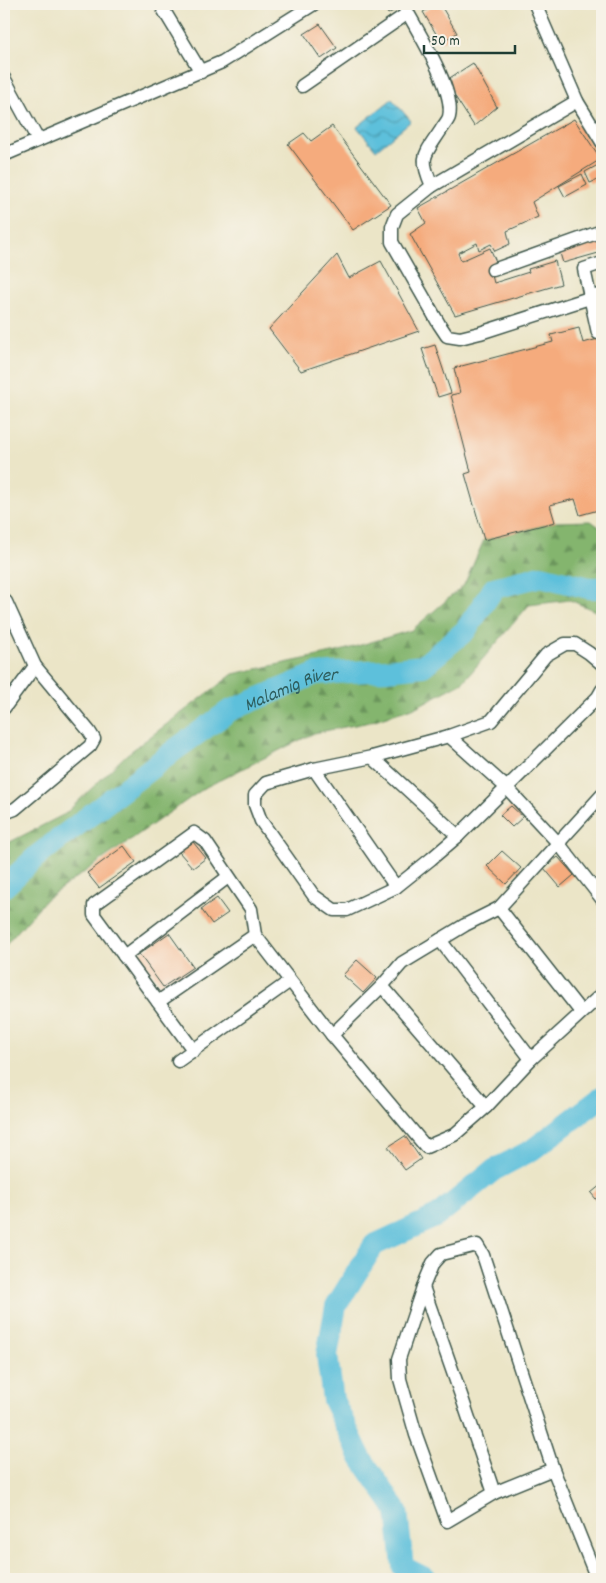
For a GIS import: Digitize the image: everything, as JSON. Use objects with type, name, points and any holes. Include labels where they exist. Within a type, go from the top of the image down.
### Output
[{"type":"street","points":[[160,4],[201,72]]},
{"type":"street","points":[[4,154],[222,62],[314,4]]},
{"type":"street","points":[[535,4],[577,101],[602,142]]},
{"type":"street","points":[[302,86],[406,8],[440,72],[450,102],[449,118],[426,151],[424,163],[432,186]]},
{"type":"street","points":[[4,78],[38,140]]},
{"type":"street","points":[[577,101],[432,186],[397,214],[392,228],[392,242],[447,336],[460,338],[480,333],[596,296]]},
{"type":"street","points":[[493,270],[602,231]]},
{"type":"street","points":[[598,333],[596,296],[584,269],[602,263]]},
{"type":"street","points":[[4,600],[35,666],[94,738],[90,746],[15,809],[4,813]]},
{"type":"street","points":[[602,664],[590,653],[575,644],[565,644],[546,655],[491,721],[449,736],[372,757],[314,769],[266,783],[255,795],[255,805],[261,821],[314,896],[334,910],[347,910],[396,887],[458,836],[598,697],[602,690]]},
{"type":"street","points":[[4,708],[35,666]]},
{"type":"street","points":[[449,736],[507,788],[559,844],[602,899]]},
{"type":"street","points":[[372,757],[458,836]]},
{"type":"street","points":[[314,769],[396,887]]},
{"type":"street","points":[[332,1035],[382,986],[402,963],[465,925],[500,908],[602,795]]},
{"type":"street","points":[[194,1051],[94,915],[94,905],[194,833],[205,841],[251,909],[255,935],[332,1035],[426,1147],[454,1135],[486,1107],[531,1059],[602,994]]},
{"type":"street","points":[[124,956],[228,877]]},
{"type":"street","points":[[500,908],[581,1012]]},
{"type":"street","points":[[158,1002],[255,935]]},
{"type":"street","points":[[440,940],[531,1059]]},
{"type":"street","points":[[178,1061],[290,981]]},
{"type":"street","points":[[382,986],[486,1107]]},
{"type":"street","points":[[553,1469],[494,1493],[447,1521],[416,1435],[400,1379],[399,1359],[423,1288],[433,1263],[440,1254],[477,1245],[483,1255],[553,1469],[597,1579]]},
{"type":"street","points":[[423,1288],[494,1493]]},
{"type":"green space","points":[[591,521],[602,529],[602,614],[570,600],[529,605],[463,682],[416,707],[365,723],[314,733],[206,787],[46,899],[4,947],[4,845],[65,814],[126,755],[233,674],[337,652],[412,630],[464,585],[484,540],[555,522]]},
{"type":"water","points":[[392,99],[411,121],[376,150],[357,127]]},
{"type":"building","points":[[382,4],[392,4],[395,10],[388,14]]},
{"type":"building","points":[[440,4],[457,33],[441,42],[423,12]]},
{"type":"building","points":[[320,24],[337,48],[321,59],[304,34]]},
{"type":"building","points":[[473,63],[497,107],[474,126],[445,81]]},
{"type":"building","points":[[574,119],[601,159],[532,202],[538,217],[507,231],[510,244],[495,251],[491,244],[479,250],[477,243],[458,253],[461,261],[490,248],[497,264],[490,268],[494,283],[529,272],[528,269],[555,261],[561,284],[455,315],[410,234],[426,223],[418,208]]},
{"type":"building","points":[[332,126],[391,205],[353,230],[288,144],[304,133],[311,141]]},
{"type":"building","points":[[598,165],[602,178],[590,183],[585,172]]},
{"type":"building","points":[[582,174],[587,185],[565,197],[559,186]]},
{"type":"building","points":[[602,237],[602,252],[563,263],[559,250]]},
{"type":"building","points":[[337,255],[349,278],[381,261],[419,331],[301,371],[269,329]]},
{"type":"building","points":[[579,328],[583,343],[602,338],[602,509],[580,515],[575,499],[550,505],[555,522],[484,540],[465,474],[471,472],[451,395],[460,393],[454,368],[553,342],[551,335]]},
{"type":"building","points":[[435,345],[451,393],[438,397],[422,349]]},
{"type":"building","points":[[511,806],[523,817],[512,827],[500,815]]},
{"type":"building","points":[[193,842],[206,858],[193,868],[179,852]]},
{"type":"building","points":[[124,846],[136,862],[99,888],[87,873]]},
{"type":"building","points":[[502,851],[521,868],[506,884],[487,866]]},
{"type":"building","points":[[558,857],[574,875],[560,887],[544,868]]},
{"type":"building","points":[[217,898],[228,913],[212,924],[201,909]]},
{"type":"building","points":[[169,933],[193,967],[163,987],[139,954]]},
{"type":"building","points":[[357,960],[377,978],[363,993],[343,975]]},
{"type":"building","points":[[405,1136],[421,1159],[405,1170],[388,1147]]},
{"type":"building","points":[[602,1184],[602,1202],[600,1204],[591,1193]]},
{"type":"waterway","name":"Malamig River","points":[[4,887],[37,856],[176,749],[229,711],[316,674],[423,666],[465,631],[494,588],[541,576],[589,588],[602,588]]},
{"type":"waterway","points":[[427,1579],[403,1567],[397,1511],[361,1458],[333,1400],[327,1355],[336,1306],[374,1245],[437,1216],[494,1170],[532,1150],[602,1097]]}]
